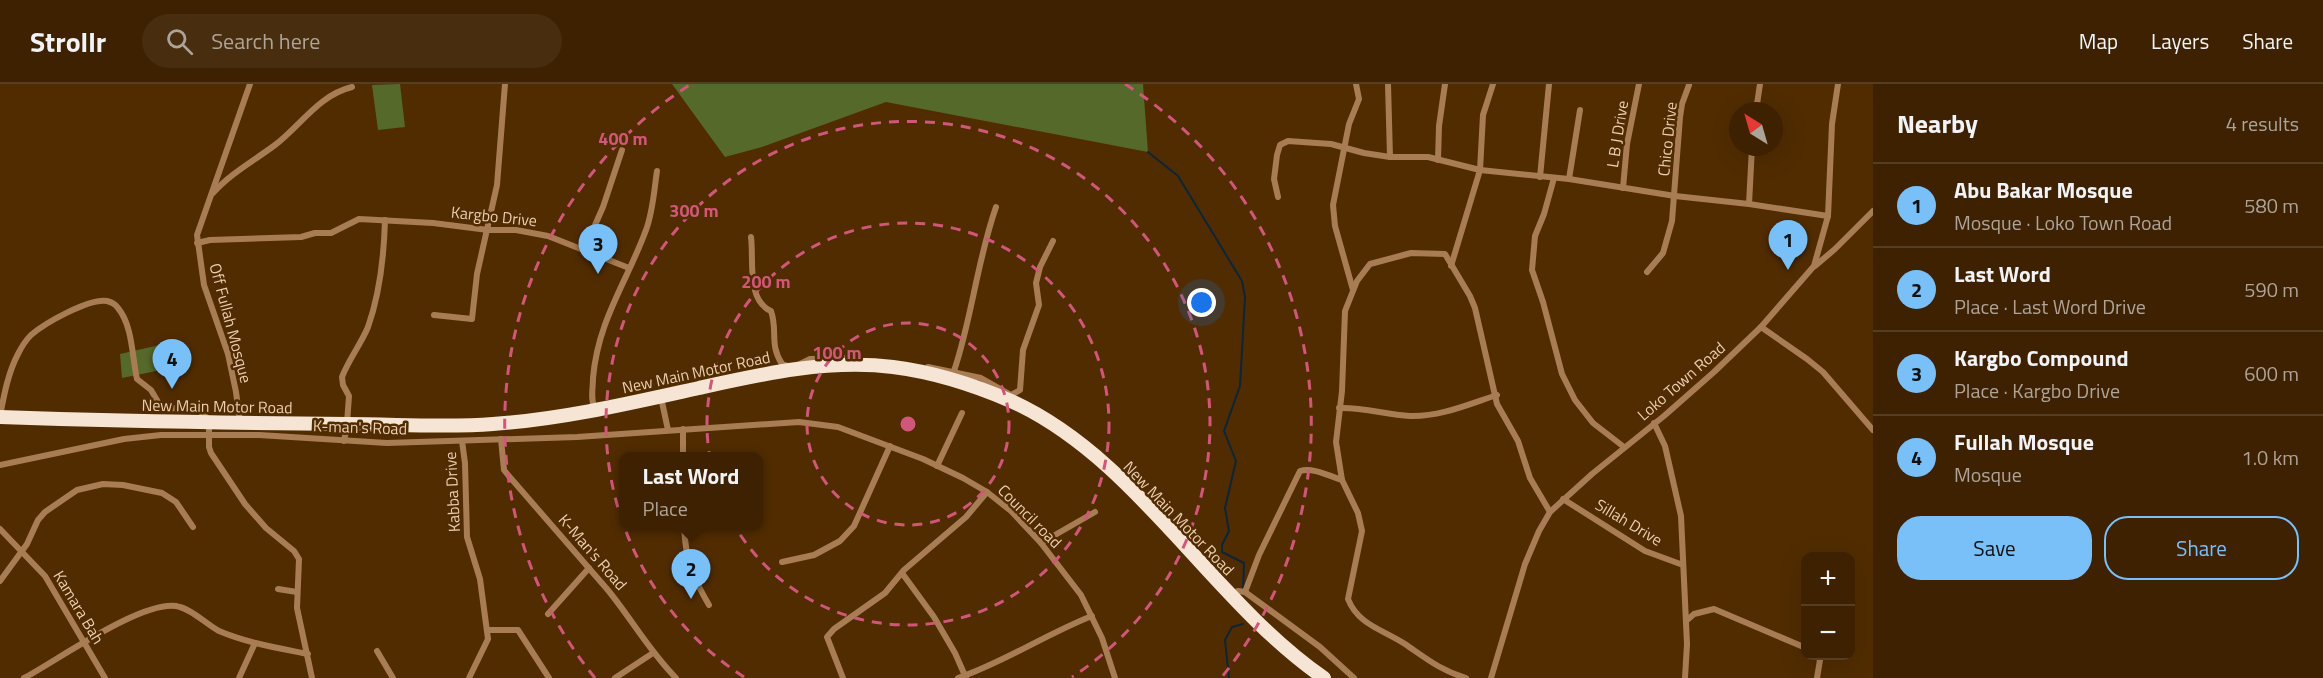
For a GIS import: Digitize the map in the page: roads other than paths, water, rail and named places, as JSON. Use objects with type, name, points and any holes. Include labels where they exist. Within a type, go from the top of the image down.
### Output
[{"type":"highway","name":"New Main Motor Road","points":[[0,424],[209,429],[240,424],[346,432],[489,425],[553,418],[795,368],[853,365],[893,367],[941,376],[1011,398],[1056,425],[1106,466],[1230,595],[1298,660],[1324,678]]},
{"type":"highway","name":"New Main Motor Road","points":[[0,417],[281,433],[489,430],[554,424],[794,375],[853,371],[892,374],[940,383],[1010,408],[1052,431],[1104,472],[1154,521],[1225,599],[1294,664],[1314,678]]},
{"type":"street","name":"Off Fullah Mosque","points":[[240,424],[232,371],[204,285],[197,243],[210,195],[250,84]]},
{"type":"street","points":[[434,315],[472,319],[477,274],[488,230],[500,161],[506,84]]},
{"type":"street","points":[[1353,290],[1333,213],[1334,195],[1344,146],[1351,117],[1359,99],[1356,84]]},
{"type":"street","points":[[1388,84],[1390,157]]},
{"type":"street","points":[[1438,160],[1438,136],[1445,84]]},
{"type":"street","points":[[1451,266],[1480,170],[1484,116],[1493,84]]},
{"type":"street","points":[[1540,177],[1550,84]]},
{"type":"street","name":"L B J Drive","points":[[1623,188],[1627,144],[1639,84]]},
{"type":"street","points":[[1757,102],[1760,84]]},
{"type":"street","name":"Loko Town Road","points":[[1491,678],[1525,564],[1550,512],[1714,372],[1761,327],[1814,266],[1828,216],[1832,124],[1838,84]]},
{"type":"street","name":"Chico Drive","points":[[1647,272],[1661,256],[1666,246],[1675,196],[1680,117],[1689,85]]},
{"type":"street","points":[[210,195],[286,136],[320,102],[340,90],[352,87]]},
{"type":"street","points":[[1569,179],[1580,110]]},
{"type":"street","points":[[1278,197],[1274,172],[1277,155],[1283,142],[1304,141],[1344,146],[1364,153],[1390,157],[1419,157],[1438,160],[1480,170],[1569,179],[1675,196],[1828,216]]},
{"type":"street","points":[[584,250],[603,207],[622,150]]},
{"type":"street","points":[[1749,204],[1752,156]]},
{"type":"street","points":[[595,410],[592,398],[597,345],[616,294],[648,223],[657,171]]},
{"type":"street","points":[[1554,178],[1535,236],[1532,270],[1562,374],[1575,400],[1593,423],[1624,447]]},
{"type":"street","points":[[954,371],[961,350],[986,236],[996,207]]},
{"type":"street","points":[[1814,266],[1835,249],[1873,211]]},
{"type":"street","name":"Kargbo Drive","points":[[197,243],[232,238],[301,237],[315,233],[331,233],[359,219],[386,220],[539,233],[629,268]]},
{"type":"street","points":[[346,432],[349,396],[343,385],[342,377],[368,327],[374,306],[384,251],[386,220]]},
{"type":"street","points":[[751,237],[756,298],[771,311],[772,339],[782,364],[795,368],[810,359],[867,358],[954,371],[981,378],[1011,398],[1020,390],[1023,350],[1039,305],[1036,283],[1040,267],[1053,241]]},
{"type":"street","points":[[1466,678],[1435,666],[1405,644],[1374,628],[1361,618],[1350,604],[1349,592],[1362,531],[1358,513],[1342,480],[1336,442],[1345,340],[1345,311],[1353,290],[1367,267],[1391,257],[1411,253],[1445,254],[1475,308],[1497,395],[1497,404],[1518,441],[1530,478],[1550,512]]},
{"type":"street","points":[[0,417],[8,378],[18,352],[30,336],[61,316],[89,305],[106,301],[114,304],[122,313],[128,331],[137,379],[152,390],[161,407],[199,410],[204,414],[209,429],[208,447],[211,453],[245,504],[266,528],[297,555],[299,559],[297,608],[312,678]]},
{"type":"street","points":[[1761,327],[1807,358],[1873,430]]},
{"type":"street","points":[[1340,408],[1356,407],[1421,416],[1439,414],[1497,395]]},
{"type":"street","points":[[662,402],[668,430]]},
{"type":"street","points":[[937,466],[962,413]]},
{"type":"street","name":"Council road","points":[[722,426],[799,422],[838,427],[937,466],[987,492],[1011,511],[1041,543],[1081,595],[1092,616],[1115,678]]},
{"type":"street","points":[[1654,423],[1665,446],[1681,516],[1687,654],[1685,678]]},
{"type":"street","name":"K-man's Road","points":[[346,432],[387,443],[588,436],[722,426]]},
{"type":"street","points":[[0,465],[142,436],[209,429]]},
{"type":"street","points":[[683,429],[683,452]]},
{"type":"street","name":"K-Man's Road","points":[[501,439],[504,470],[622,606],[653,653],[676,678]]},
{"type":"street","name":"Kabba Drive","points":[[462,441],[465,463],[467,537],[480,579],[488,639],[469,678]]},
{"type":"street","points":[[782,562],[814,555],[840,541],[854,526],[890,446]]},
{"type":"street","points":[[1245,592],[1259,555],[1300,471],[1317,472],[1342,480]]},
{"type":"street","points":[[0,581],[21,553],[38,520],[45,512],[77,490],[90,486],[123,485],[162,492],[176,502],[193,528]]},
{"type":"street","points":[[843,678],[827,637],[834,629],[885,593],[902,573],[966,517],[987,492]]},
{"type":"street","name":"Sillah Drive","points":[[1563,499],[1645,551],[1683,565]]},
{"type":"street","points":[[1041,543],[1095,512]]},
{"type":"street","name":"Kamara Bah","points":[[0,529],[45,576],[105,678]]},
{"type":"street","points":[[684,530],[690,572],[710,605]]},
{"type":"street","points":[[548,614],[589,568]]},
{"type":"street","points":[[902,573],[934,617],[956,653],[963,677],[987,668],[1065,627],[1092,616]]},
{"type":"street","points":[[278,589],[297,592]]},
{"type":"street","points":[[1230,595],[1238,591],[1245,592],[1320,647],[1354,678]]},
{"type":"street","points":[[24,678],[141,613],[165,606],[185,609],[217,630],[255,643],[308,654]]},
{"type":"street","points":[[1686,621],[1694,614],[1714,609],[1801,646]]},
{"type":"street","points":[[487,630],[518,630],[549,678]]},
{"type":"street","points":[[239,678],[255,643]]},
{"type":"street","points":[[376,651],[393,678]]},
{"type":"street","points":[[615,678],[653,653]]},
{"type":"street","points":[[1817,678],[1820,668],[1818,660]]},
{"type":"waterway","points":[[1148,152],[1178,176],[1242,281],[1245,297],[1240,386],[1224,431],[1236,461],[1225,508],[1229,531],[1222,545],[1222,552],[1244,563],[1243,592]]},
{"type":"waterway","points":[[1229,678],[1225,640],[1232,627],[1243,624]]},
{"type":"place","name":"Abu Bakar Mosque","points":[[1788,270]]},
{"type":"place","name":"Kargbo Compound","points":[[598,274]]},
{"type":"place","name":"Fullah Mosque","points":[[172,389]]},
{"type":"place","name":"Last Word","points":[[691,599]]}]
